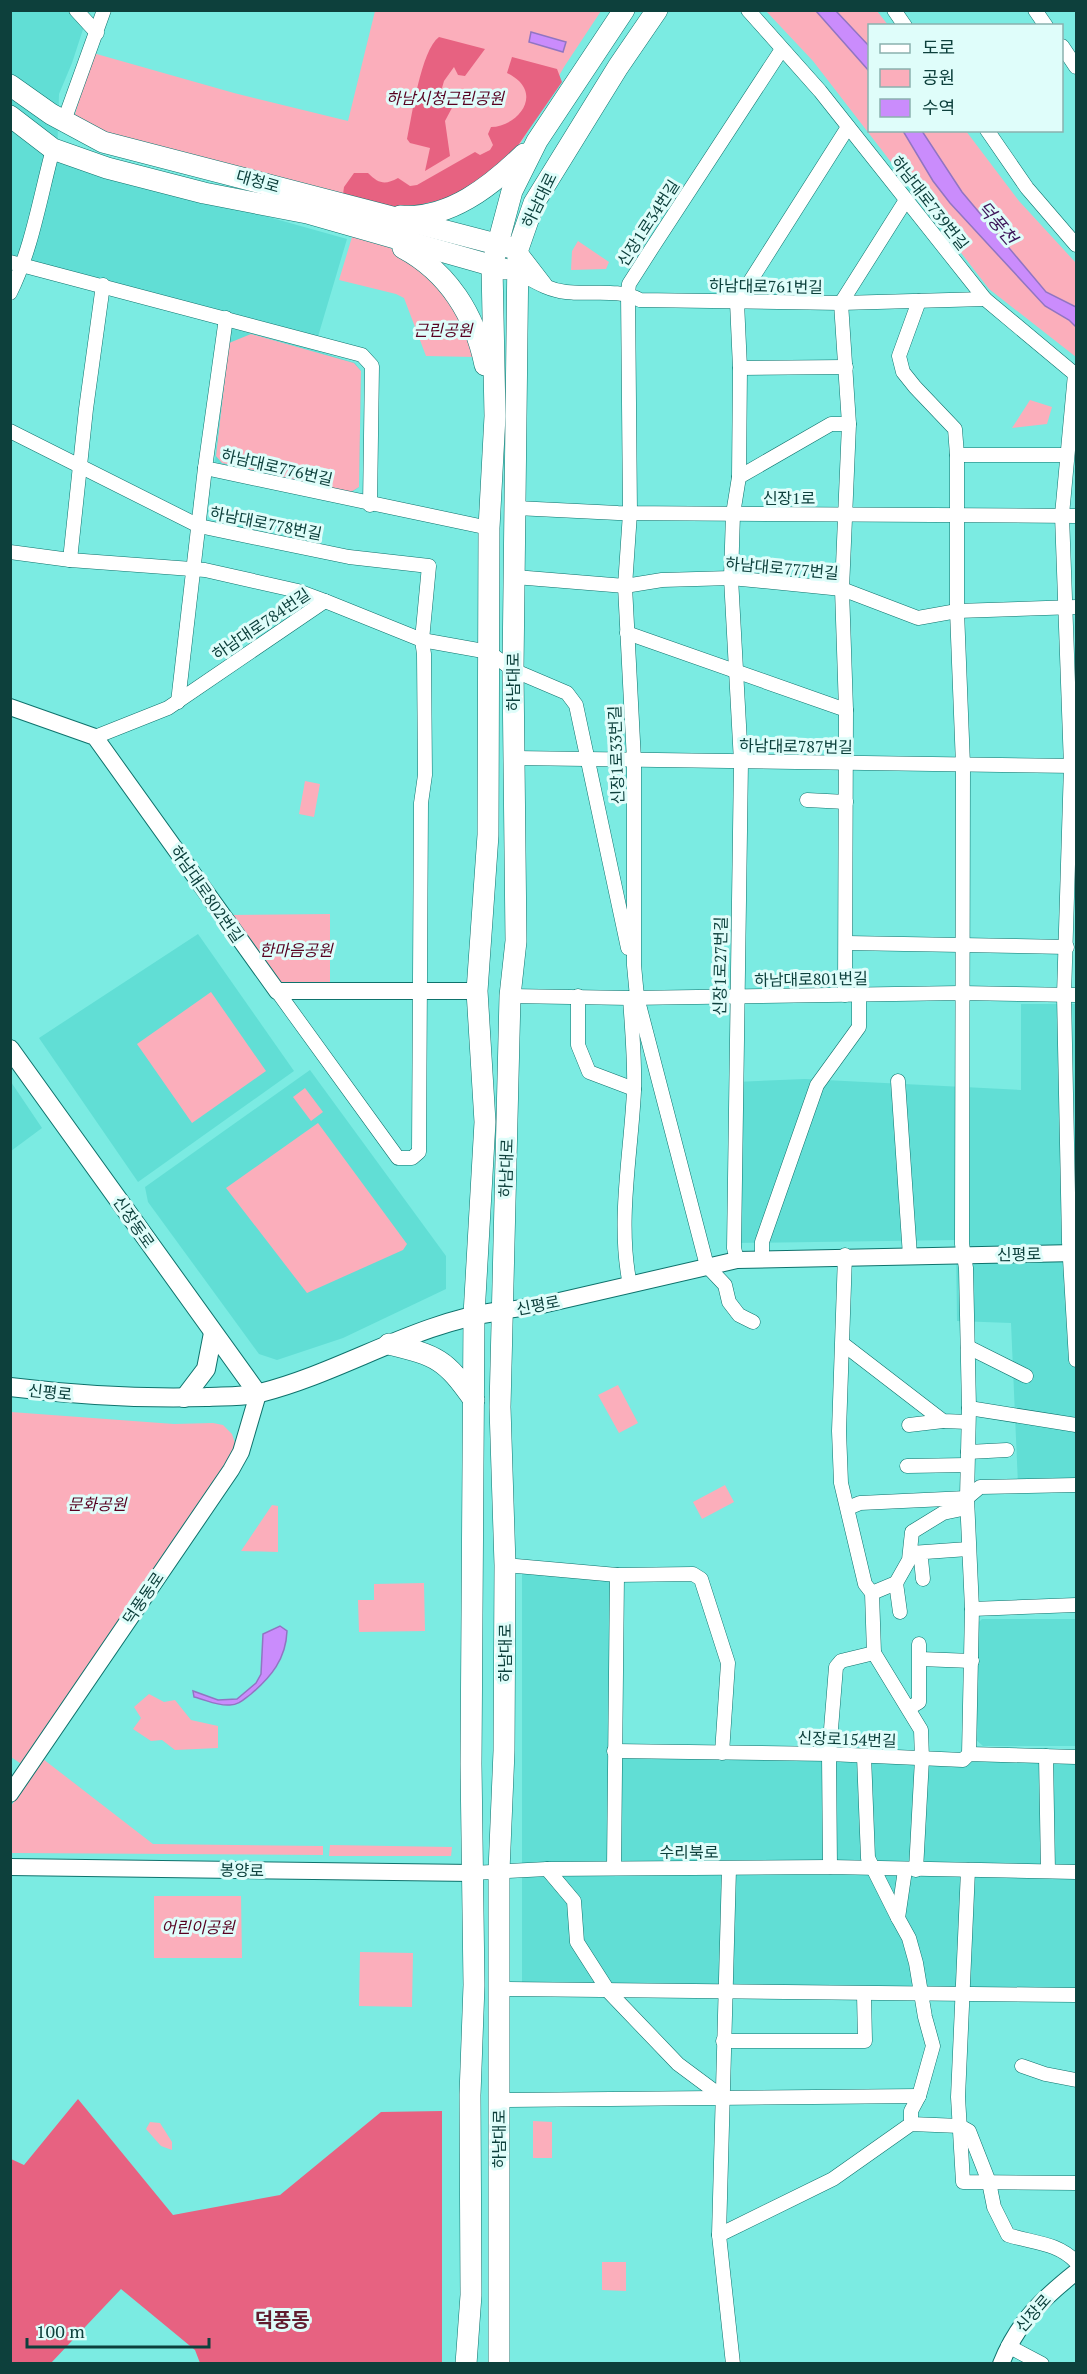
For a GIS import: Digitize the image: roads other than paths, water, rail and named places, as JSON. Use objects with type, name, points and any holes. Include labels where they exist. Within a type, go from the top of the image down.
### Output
[{"type":"main road","name":"하남대로","points":[[466,2364],[471,2295],[474,1315],[485,1122],[477,991],[488,835],[489,528],[495,416],[492,266],[495,244],[506,206],[521,172],[537,141],[624,10]]},
{"type":"main road","name":"하남대로","points":[[499,2364],[499,1871],[504,1751],[505,1565],[504,1481],[500,1421],[501,1311],[510,996],[516,941],[513,670],[519,249],[534,203],[618,67],[657,10]]},
{"type":"main road","name":"대청로","points":[[10,85],[64,121],[103,141],[213,168],[492,266],[519,273]]},
{"type":"main road","name":"대청로","points":[[10,116],[53,149],[148,179],[307,213],[371,222],[519,249]]},
{"type":"main road","points":[[371,222],[441,209],[468,200],[509,170],[537,141]]},
{"type":"main road","points":[[521,172],[523,180],[514,198],[515,202],[522,207],[534,203]]},
{"type":"main road","points":[[371,222],[432,266],[456,295],[478,336],[495,416]]},
{"type":"main road","name":"신장동로","points":[[10,1049],[258,1394]]},
{"type":"main road","name":"신평로","points":[[10,1387],[100,1396],[184,1398],[258,1394],[433,1327],[474,1315],[501,1311]]},
{"type":"main road","points":[[184,1398],[206,1369],[213,1334]]},
{"type":"main road","points":[[389,1344],[423,1353],[443,1362],[452,1370],[474,1400]]},
{"type":"street","points":[[76,10],[97,33]]},
{"type":"street","points":[[64,121],[104,10]]},
{"type":"street","name":"하남대로739번길","points":[[748,10],[820,91],[985,299],[1076,374]]},
{"type":"street","points":[[894,10],[904,24]]},
{"type":"street","points":[[1035,10],[1045,24]]},
{"type":"street","points":[[1063,47],[1077,67]]},
{"type":"street","name":"신장1로34번길","points":[[630,513],[629,284],[782,49]]},
{"type":"street","points":[[737,302],[848,127]]},
{"type":"street","points":[[988,132],[1027,188],[1077,245]]},
{"type":"street","points":[[10,293],[17,264],[26,247],[53,149]]},
{"type":"street","points":[[845,995],[847,943],[846,710],[842,589],[849,424],[841,303],[906,200]]},
{"type":"street","points":[[519,249],[548,288]]},
{"type":"street","points":[[17,264],[362,355],[372,368],[370,505]]},
{"type":"street","name":"하남대로761번길","points":[[519,273],[548,288],[566,292],[628,293],[640,300],[841,303],[985,299]]},
{"type":"street","points":[[69,560],[103,285]]},
{"type":"street","points":[[919,301],[899,356],[903,372],[955,429],[957,455],[957,611],[963,765],[962,1244],[966,1256],[969,1415],[967,1503],[972,1609],[969,1754]]},
{"type":"street","name":"신장1로27번길","points":[[737,302],[740,368],[739,477],[733,514],[731,578],[741,762],[736,997],[734,1248],[737,1260]]},
{"type":"street","name":"하남대로776번길","points":[[226,318],[205,468],[370,505],[489,528]]},
{"type":"street","points":[[740,368],[846,367]]},
{"type":"street","points":[[1076,374],[1066,455],[1071,473],[1062,515],[1070,607],[1074,766],[1072,914],[1067,947],[1070,995],[1073,1253],[1077,1360]]},
{"type":"street","points":[[739,477],[831,424],[849,424]]},
{"type":"street","name":"하남대로778번길","points":[[10,431],[199,526],[349,557],[429,566],[422,640]]},
{"type":"street","points":[[957,455],[1066,455]]},
{"type":"street","points":[[178,702],[205,468]]},
{"type":"street","name":"신장1로","points":[[516,508],[630,513],[1077,516]]},
{"type":"street","name":"신장1로33번길","points":[[630,513],[625,586],[634,760],[634,1089],[626,1195],[627,1270],[630,1285]]},
{"type":"street","points":[[10,552],[69,560],[193,569],[298,591],[325,601]]},
{"type":"street","name":"하남대로777번길","points":[[514,576],[625,586],[662,580],[731,578],[842,589],[918,618],[957,611],[1070,607]]},
{"type":"street","name":"하남대로784번길","points":[[95,736],[168,708],[325,601],[422,640],[489,652]]},
{"type":"street","points":[[627,633],[846,710]]},
{"type":"street","points":[[278,991],[398,1158],[412,1158],[419,1152],[422,991],[421,803],[425,775],[422,640]]},
{"type":"street","points":[[489,652],[513,670],[567,693],[576,705],[629,953],[634,965]]},
{"type":"street","points":[[10,707],[95,736]]},
{"type":"street","name":"하남대로802번길","points":[[95,736],[278,991]]},
{"type":"street","name":"하남대로787번길","points":[[514,758],[1074,766]]},
{"type":"street","points":[[807,800],[846,802]]},
{"type":"street","points":[[847,943],[1067,947]]},
{"type":"street","points":[[278,991],[477,991]]},
{"type":"street","name":"하남대로801번길","points":[[510,996],[634,998],[961,993],[1070,995]]},
{"type":"street","points":[[762,1259],[762,1242],[817,1085],[859,1027],[860,995]]},
{"type":"street","points":[[578,996],[578,1045],[589,1072],[634,1089]]},
{"type":"street","points":[[634,998],[707,1266],[725,1285],[729,1302],[739,1315],[753,1322]]},
{"type":"street","points":[[898,1081],[910,1256]]},
{"type":"street","name":"신평로","points":[[501,1311],[630,1285],[737,1260],[1073,1253]]},
{"type":"street","points":[[845,1256],[841,1483],[866,1584],[872,1593],[874,1653],[921,1730],[922,1759],[911,1870],[898,1918]]},
{"type":"street","points":[[843,1344],[943,1421]]},
{"type":"street","points":[[968,1347],[1026,1376]]},
{"type":"street","name":"덕풍동로","points":[[10,1794],[231,1470],[241,1452],[258,1394]]},
{"type":"street","points":[[909,1425],[969,1415],[1077,1425]]},
{"type":"street","points":[[908,1466],[1007,1450]]},
{"type":"street","points":[[900,1612],[896,1583],[910,1553],[912,1532],[922,1524],[967,1503],[980,1486],[1077,1485]]},
{"type":"street","points":[[848,1508],[860,1503],[967,1503]]},
{"type":"street","points":[[910,1553],[968,1549]]},
{"type":"street","points":[[910,1553],[921,1560],[923,1579]]},
{"type":"street","points":[[505,1565],[617,1575],[693,1574],[701,1579],[728,1663],[722,1753]]},
{"type":"street","points":[[614,1868],[617,1575]]},
{"type":"street","points":[[872,1593],[896,1583]]},
{"type":"street","points":[[972,1609],[1077,1605]]},
{"type":"street","points":[[909,1708],[919,1702],[919,1644]]},
{"type":"street","points":[[830,1867],[830,1754],[836,1667],[842,1661],[874,1653]]},
{"type":"street","points":[[920,1659],[972,1661]]},
{"type":"street","name":"신장로154번길","points":[[614,1751],[830,1754],[963,1760],[969,1754],[1077,1757]]},
{"type":"street","points":[[864,1756],[866,1841],[873,1868],[909,1938],[933,2046],[919,2096],[911,2111],[911,2124]]},
{"type":"street","points":[[1046,1756],[1048,1871]]},
{"type":"street","name":"봉양로","points":[[10,1867],[473,1873]]},
{"type":"street","name":"수리북로","points":[[473,1873],[548,1869],[830,1867],[1077,1872]]},
{"type":"street","points":[[548,1869],[574,1901],[577,1942],[609,1992],[678,2064],[721,2096]]},
{"type":"street","points":[[729,1869],[719,2235],[733,2364]]},
{"type":"street","points":[[968,1870],[958,2097],[963,2182],[1077,2183]]},
{"type":"street","points":[[500,1989],[609,1992],[1077,1995]]},
{"type":"street","points":[[723,2041],[865,2041],[864,1994]]},
{"type":"street","points":[[1022,2066],[1045,2074],[1077,2080]]},
{"type":"street","points":[[499,2100],[721,2096],[919,2096]]},
{"type":"street","points":[[719,2235],[833,2179],[911,2124],[960,2126],[969,2132],[989,2182],[993,2207],[1008,2235],[1023,2240],[1040,2241],[1060,2250],[1077,2262]]},
{"type":"street","name":"신장로","points":[[1001,2364],[1015,2333],[1038,2304],[1077,2272]]},
{"type":"street","points":[[1008,2346],[1042,2364]]},
{"type":"water","points":[[816,11],[836,11],[868,45],[868,70]]},
{"type":"water","points":[[531,32],[566,42],[563,52],[529,42]]},
{"type":"water","name":"덕풍천","points":[[904,132],[923,132],[962,192],[1046,292],[1076,307],[1076,327],[1069,320],[1045,306],[950,203],[933,181]]},
{"type":"water","points":[[280,1626],[287,1631],[284,1650],[271,1674],[251,1694],[233,1705],[216,1704],[194,1697],[193,1691],[218,1700],[237,1699],[256,1683],[261,1674],[263,1634]]},
{"type":"district","name":"덕풍동","points":[[282,2320]]},
{"type":"park label","name":"하남시청근린공원","points":[[445,98]]},
{"type":"park label","name":"근린공원","points":[[443,330]]},
{"type":"park label","name":"한마음공원","points":[[296,950]]},
{"type":"park label","name":"문화공원","points":[[97,1504]]},
{"type":"park label","name":"어린이공원","points":[[198,1927]]}]
